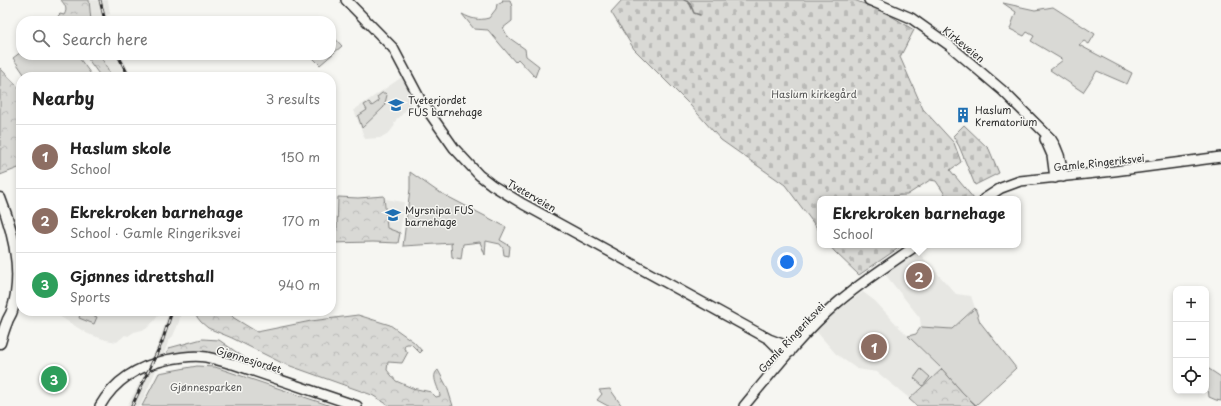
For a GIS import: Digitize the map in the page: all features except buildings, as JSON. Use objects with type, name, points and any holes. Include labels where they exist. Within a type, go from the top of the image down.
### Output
[{"type":"main road","name":"Tveterveien","points":[[346,0],[393,48],[421,101],[450,143],[469,165],[492,185],[523,204],[769,339],[785,345],[790,352]]},
{"type":"main road","name":"Kirkeveien","points":[[869,0],[912,18],[943,40],[989,79],[1033,122],[1045,131],[1055,144],[1060,158],[1059,177]]},
{"type":"main road","name":"Gamle Ringeriksvei","points":[[989,196],[1014,182],[1221,157]]},
{"type":"main road","points":[[0,198],[11,230],[16,263],[14,300],[12,312],[7,321]]},
{"type":"main road","points":[[0,210],[9,240],[12,264],[12,288],[7,321],[0,343]]},
{"type":"main road","name":"Gamle Ringeriksvei","points":[[744,406],[815,324],[837,303],[913,248]]},
{"type":"main road","name":"Gjønnesjordet","points":[[100,406],[115,385],[131,372],[160,362],[192,356],[213,358],[233,364],[357,406]]},
{"type":"shaded area","points":[[89,0],[108,0],[110,14],[107,16],[91,16]]},
{"type":"shaded area","points":[[103,60],[124,60],[130,72],[109,72]]},
{"type":"shaded area","points":[[402,77],[413,101],[399,118],[397,118],[394,124],[395,125],[390,132],[380,138],[365,139],[354,110]]},
{"type":"shaded area","points":[[385,199],[404,202],[400,233],[387,229]]},
{"type":"shaded area","points":[[917,251],[956,294],[971,296],[975,308],[952,329],[921,327],[920,318],[885,274]]},
{"type":"shaded area","points":[[863,292],[875,301],[942,369],[909,398],[877,372],[857,369],[836,354],[816,331],[839,309]]},
{"type":"shaded area","points":[[59,316],[158,316],[146,329],[134,332],[128,336],[125,335],[117,342],[88,334]]},
{"type":"shaded area","points":[[167,316],[180,316],[179,322],[173,336],[169,340],[163,356],[152,358]]},
{"type":"shaded area","points":[[157,368],[140,406],[127,406],[146,371]]},
{"type":"green space","points":[[61,0],[89,0],[91,16],[58,16],[60,14],[64,15],[66,11],[65,5]]},
{"type":"green space","points":[[502,0],[510,0],[512,7],[512,21],[503,28],[508,37],[525,49],[526,56],[539,66],[535,77],[518,59],[515,62],[488,30],[474,29],[462,14],[475,19],[489,18],[496,9],[497,4],[503,1]]},
{"type":"green space","name":"Haslum kirkegård","points":[[622,0],[854,0],[883,11],[914,30],[900,57],[923,109],[954,143],[961,162],[950,170],[972,196],[946,196],[936,181],[930,180],[907,195],[817,196],[817,228],[785,185],[721,140],[690,105],[634,49],[611,12]]},
{"type":"green space","points":[[1003,3],[1035,10],[1053,7],[1095,34],[1089,44],[1084,41],[1079,45],[1132,73],[1127,84],[1097,71],[1083,92],[1050,70],[1063,60],[1031,41],[1034,36],[1027,32],[1024,36],[1010,29],[1016,12]]},
{"type":"green space","points":[[336,39],[342,46],[336,51]]},
{"type":"green space","points":[[16,56],[16,60],[81,60],[89,72],[23,72],[13,58]]},
{"type":"green space","points":[[89,60],[103,60],[109,72],[97,72]]},
{"type":"green space","points":[[315,60],[326,60],[320,65]]},
{"type":"green space","points":[[0,68],[16,85],[16,169],[0,175]]},
{"type":"green space","points":[[382,93],[387,95],[384,107],[362,128],[358,116],[367,110],[364,105],[369,102],[372,106],[379,101],[377,97]]},
{"type":"green space","points":[[964,125],[989,149],[999,173],[975,185],[959,146],[953,136]]},
{"type":"green space","points":[[410,172],[437,191],[506,227],[500,240],[510,246],[509,256],[504,255],[503,248],[500,244],[486,241],[485,255],[480,242],[463,244],[461,259],[452,257],[451,244],[453,243],[403,246],[410,189]]},
{"type":"green space","points":[[384,196],[387,228],[400,233],[398,243],[336,243],[338,197],[358,198]]},
{"type":"green space","points":[[832,248],[899,248],[859,275]]},
{"type":"green space","points":[[975,308],[980,322],[1016,368],[976,405],[908,336],[916,334],[921,327],[952,329]]},
{"type":"green space","points":[[358,315],[390,325],[414,342],[422,351],[420,353],[411,344],[405,345],[404,349],[408,352],[402,363],[388,362],[387,370],[396,381],[412,388],[431,392],[436,397],[440,396],[435,379],[435,375],[438,370],[447,387],[453,406],[390,406],[372,395],[282,363],[232,338],[208,328],[197,317],[232,316],[257,332],[311,321]]},
{"type":"green space","points":[[80,316],[97,317],[94,324],[79,318]]},
{"type":"green space","points":[[202,339],[219,340],[262,370],[224,357],[165,357],[169,348]]},
{"type":"green space","name":"Gjønnesparken","points":[[197,366],[215,367],[331,406],[142,406],[159,373]]},
{"type":"green space","points":[[921,369],[930,377],[923,386],[914,378]]},
{"type":"green space","points":[[942,369],[976,406],[917,406],[909,399]]},
{"type":"green space","points":[[1209,369],[1221,377],[1221,401],[1209,397]]},
{"type":"green space","points":[[610,389],[622,406],[608,406],[597,400],[602,394],[599,390]]},
{"type":"waterway","points":[[684,0],[689,3],[694,13],[700,15]]},
{"type":"railway","points":[[100,0],[104,16]]},
{"type":"railway","points":[[120,60],[126,72]]},
{"type":"railway","points":[[132,406],[162,342],[170,316]]},
{"type":"place","name":"Tveterjordet FUS barnehage","points":[[396,105]]},
{"type":"place","name":"Haslum Krematorium","points":[[963,115]]},
{"type":"place","name":"Myrsnipa FUS barnehage","points":[[393,215]]},
{"type":"place","name":"Ekrekroken barnehage","points":[[919,276]]},
{"type":"place","name":"Haslum skole","points":[[874,347]]},
{"type":"place","name":"Gjønnes idrettshall","points":[[54,379]]}]
